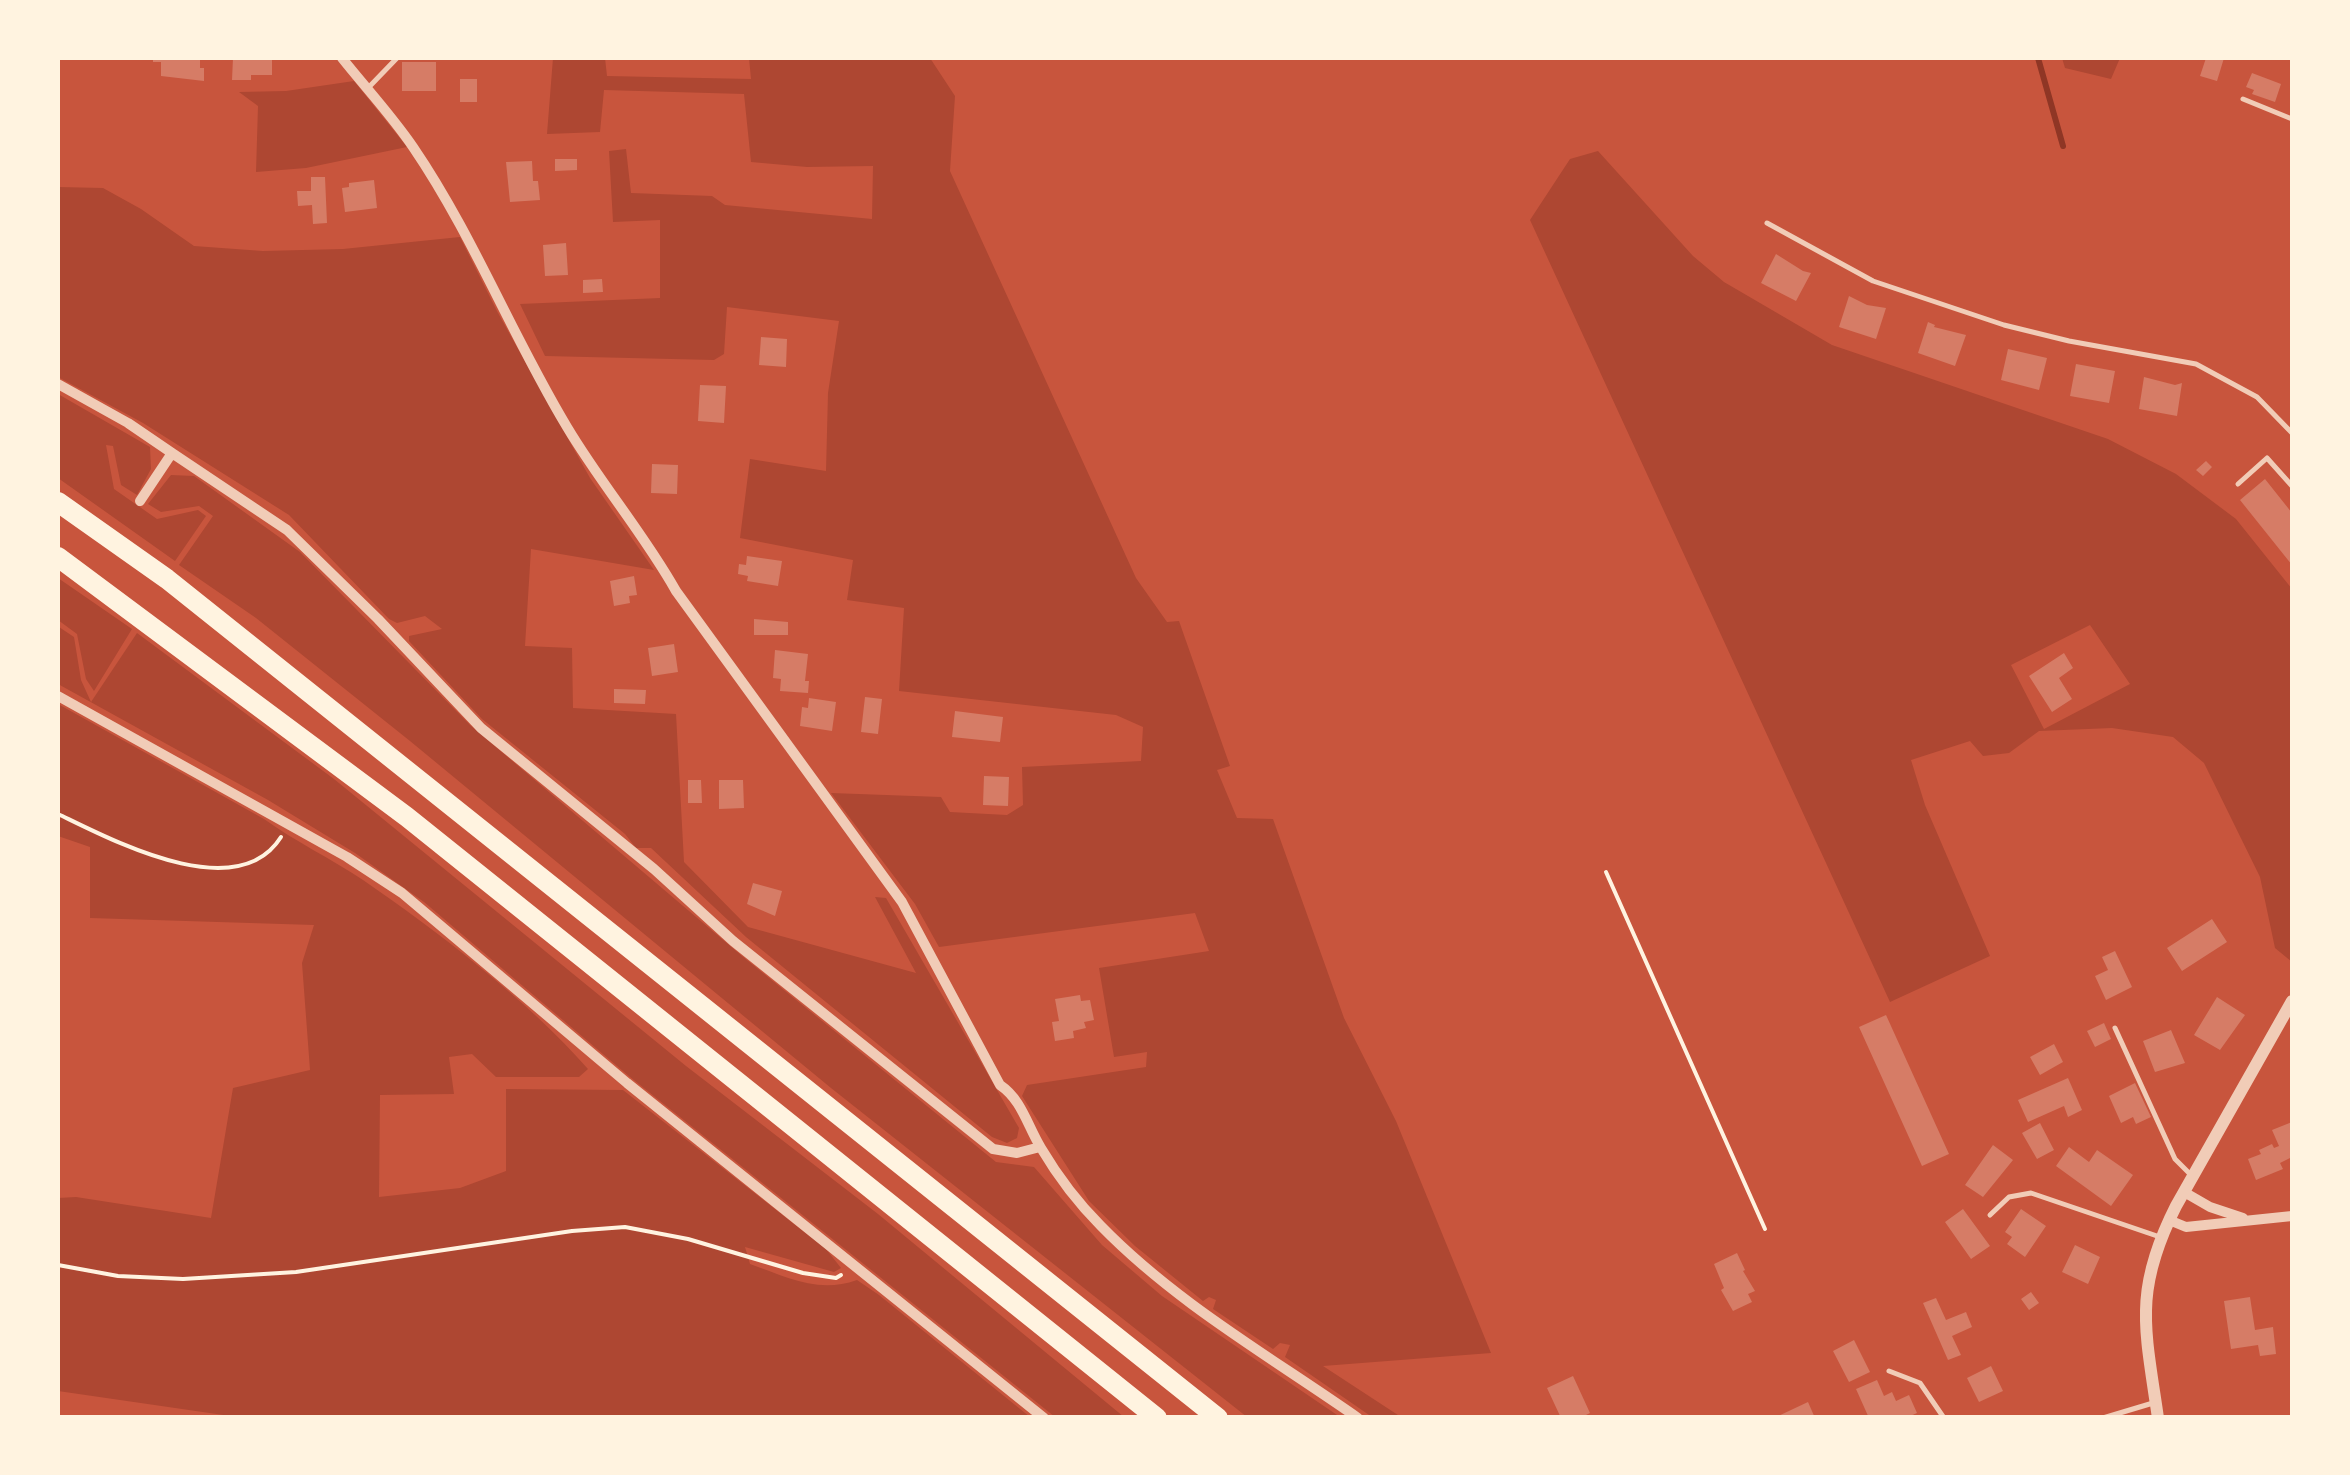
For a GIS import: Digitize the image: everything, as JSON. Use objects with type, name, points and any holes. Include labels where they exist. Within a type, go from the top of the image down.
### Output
[{"type":"highway","points":[[58,502],[196,602],[1218,1418]]},
{"type":"highway","points":[[58,558],[407,817],[1157,1418]]},
{"type":"street","points":[[342,58],[412,145],[598,476],[650,544],[676,592],[902,902],[974,1039],[1000,1084],[1014,1094],[1040,1147],[1098,1223],[1138,1262],[1358,1418]]},
{"type":"street","points":[[58,384],[128,423],[288,530],[481,728],[654,869],[733,941],[993,1149],[1018,1153],[1040,1147]]},
{"type":"street","points":[[140,502],[172,452]]},
{"type":"street","points":[[58,696],[348,857],[402,893],[627,1083],[1044,1418]]},
{"type":"street","points":[[2158,1418],[2144,1300],[2160,1237],[2292,1001]]},
{"type":"street","points":[[2184,1192],[2244,1218]]},
{"type":"street","points":[[2169,1220],[2186,1227],[2292,1216]]},
{"type":"lane","points":[[368,90],[397,58]]},
{"type":"lane","points":[[2242,100],[2292,118]]},
{"type":"lane","points":[[1767,223],[1873,281],[2004,325],[2069,342],[2196,364],[2257,397],[2292,434]]},
{"type":"lane","points":[[2238,484],[2268,458],[2292,486]]},
{"type":"lane","points":[[2115,1028],[2175,1160],[2193,1176]]},
{"type":"lane","points":[[1990,1215],[2009,1197],[2031,1193],[2160,1237]]},
{"type":"lane","points":[[1889,1371],[1920,1382],[1944,1418]]},
{"type":"lane","points":[[2103,1418],[2156,1402]]},
{"type":"path","points":[[58,814],[134,851],[205,866],[240,866],[260,861],[289,824]]},
{"type":"path","points":[[1606,872],[1765,1229]]},
{"type":"path","points":[[58,1264],[118,1276],[183,1279],[296,1272],[572,1231],[625,1227],[688,1239],[803,1273],[836,1278],[857,1266]]},
{"type":"shaded area","points":[[553,58],[605,58],[607,76],[751,79],[749,58],[930,58],[955,96],[950,171],[1136,578],[1167,622],[1179,621],[1230,766],[1217,770],[1237,818],[1273,819],[1344,1018],[1396,1121],[1491,1353],[1323,1366],[1401,1417],[1372,1417],[1285,1357],[1290,1345],[1280,1343],[1273,1349],[1213,1309],[1216,1300],[1209,1297],[1203,1301],[1135,1246],[1089,1201],[1022,1096],[1027,1085],[1146,1067],[1147,1052],[1114,1057],[1099,968],[1209,951],[1195,913],[939,947],[915,904],[831,793],[941,797],[950,812],[1007,815],[1023,805],[1022,767],[1141,761],[1143,727],[1116,715],[899,691],[904,608],[847,600],[853,560],[740,538],[750,459],[826,471],[828,393],[839,321],[727,307],[724,354],[714,360],[545,356],[520,304],[660,298],[660,220],[613,222],[609,151],[626,149],[631,193],[712,196],[725,205],[872,219],[873,166],[807,167],[751,162],[744,94],[604,90],[600,132],[547,134]]},
{"type":"shaded area","points":[[2062,58],[2120,58],[2111,79],[2065,68]]},
{"type":"shaded area","points":[[354,81],[407,147],[306,168],[256,172],[258,106],[239,92],[286,91]]},
{"type":"shaded area","points":[[1598,151],[1693,256],[1724,282],[1832,345],[2108,439],[2176,474],[2236,519],[2292,589],[2292,962],[2275,948],[2260,877],[2204,763],[2173,737],[2112,728],[2039,731],[2009,753],[1983,756],[1970,741],[1911,760],[1925,805],[1990,956],[1890,1002],[1530,220],[1570,159]],"holes":[[[2090,625],[2130,684],[2044,729],[2011,665]]]},
{"type":"shaded area","points":[[58,187],[103,188],[194,246],[263,251],[343,249],[460,237],[590,478],[654,570],[531,549],[525,646],[572,648],[573,708],[676,714],[684,862],[748,927],[916,973],[875,897],[886,898],[1019,1128],[1017,1138],[1007,1143],[992,1137],[746,937],[651,848],[636,848],[625,834],[482,719],[409,641],[409,636],[442,629],[425,616],[397,623],[389,619],[289,515],[143,423],[58,377]]},
{"type":"shaded area","points":[[58,394],[150,447],[151,469],[137,495],[121,485],[113,446],[106,445],[114,489],[157,519],[198,510],[206,516],[175,561],[58,478]]},
{"type":"shaded area","points":[[171,475],[194,476],[300,552],[470,725],[742,956],[996,1162],[1034,1167],[1102,1245],[1162,1296],[1340,1417],[1247,1417],[831,1088],[256,618],[179,565],[213,516],[199,506],[161,512],[148,504]]},
{"type":"shaded area","points":[[58,578],[132,629],[94,691],[86,679],[77,634],[58,620]]},
{"type":"shaded area","points":[[59,627],[74,637],[81,680],[91,702],[137,633],[334,779],[686,1066],[878,1214],[1124,1417],[1055,1417],[630,1077],[424,902],[355,853],[268,800],[58,684]]},
{"type":"shaded area","points":[[58,704],[264,819],[363,880],[481,968],[539,1018],[588,1069],[579,1077],[496,1077],[472,1054],[449,1057],[454,1094],[380,1095],[379,1197],[460,1188],[506,1171],[506,1089],[623,1090],[826,1249],[841,1268],[834,1272],[745,1247],[750,1264],[816,1285],[857,1280],[1030,1417],[244,1418],[58,1391],[58,1198],[76,1197],[211,1218],[233,1088],[310,1070],[302,963],[314,925],[90,918],[90,847],[58,836]]},
{"type":"building","points":[[153,58],[200,58],[204,81],[161,76],[161,62],[153,62]]},
{"type":"building","points":[[233,58],[272,58],[272,75],[232,80]]},
{"type":"building","points":[[2206,58],[2224,58],[2217,81],[2200,76]]},
{"type":"building","points":[[402,62],[436,62],[436,91],[402,91]]},
{"type":"building","points":[[2252,73],[2281,84],[2275,102],[2252,94],[2254,90],[2246,87]]},
{"type":"building","points":[[460,79],[477,79],[477,102],[460,102]]},
{"type":"building","points":[[555,159],[577,159],[577,170],[555,171]]},
{"type":"building","points":[[532,161],[533,181],[538,181],[540,200],[510,202],[506,162]]},
{"type":"building","points":[[311,177],[325,177],[327,223],[313,224],[312,205],[298,206],[297,191],[311,191]]},
{"type":"building","points":[[374,180],[377,208],[345,212],[342,188],[349,187],[349,183]]},
{"type":"building","points":[[566,243],[568,275],[545,276],[543,245]]},
{"type":"building","points":[[1776,254],[1811,273],[1796,301],[1761,283]]},
{"type":"building","points":[[602,279],[603,292],[583,293],[583,280]]},
{"type":"building","points":[[1849,296],[1867,305],[1886,308],[1876,339],[1839,327]]},
{"type":"building","points":[[1928,322],[1966,335],[1955,366],[1918,353]]},
{"type":"building","points":[[761,337],[787,339],[786,367],[759,365]]},
{"type":"building","points":[[2008,349],[2047,358],[2039,390],[2001,380]]},
{"type":"building","points":[[2076,364],[2115,371],[2109,403],[2070,396]]},
{"type":"building","points":[[2144,377],[2175,385],[2182,383],[2177,416],[2139,409]]},
{"type":"building","points":[[700,385],[726,386],[724,423],[698,421]]},
{"type":"building","points":[[2206,461],[2212,467],[2203,476],[2196,470]]},
{"type":"building","points":[[652,464],[678,465],[677,494],[651,493]]},
{"type":"building","points":[[2265,479],[2292,513],[2292,565],[2240,500]]},
{"type":"building","points":[[747,556],[782,561],[778,586],[747,581],[748,576],[738,574],[739,564],[746,565]]},
{"type":"building","points":[[634,576],[637,595],[629,596],[630,603],[614,606],[610,581]]},
{"type":"building","points":[[754,619],[788,622],[788,635],[754,635]]},
{"type":"building","points":[[674,644],[678,672],[652,676],[648,648]]},
{"type":"building","points":[[775,650],[808,654],[808,693],[780,691],[781,679],[773,678]]},
{"type":"building","points":[[2064,653],[2073,668],[2059,678],[2072,699],[2052,712],[2029,676]]},
{"type":"building","points":[[614,689],[646,690],[645,704],[614,703]]},
{"type":"building","points":[[865,697],[882,699],[878,734],[861,732]]},
{"type":"building","points":[[809,698],[836,702],[832,731],[800,726],[802,707],[808,708]]},
{"type":"building","points":[[955,711],[1003,717],[1000,742],[952,737]]},
{"type":"building","points":[[984,776],[1009,777],[1008,806],[983,805]]},
{"type":"building","points":[[688,780],[701,780],[702,803],[688,803]]},
{"type":"building","points":[[719,780],[743,780],[744,808],[719,809]]},
{"type":"building","points":[[753,883],[782,891],[775,916],[747,904]]},
{"type":"building","points":[[2212,919],[2227,942],[2182,971],[2167,948]]},
{"type":"building","points":[[2115,951],[2132,987],[2106,1000],[2095,976],[2108,970],[2102,957]]},
{"type":"building","points":[[1080,995],[1081,1001],[1090,1000],[1094,1020],[1084,1022],[1086,1028],[1073,1031],[1074,1038],[1055,1041],[1052,1022],[1059,1021],[1055,999]]},
{"type":"building","points":[[2217,997],[2245,1015],[2220,1050],[2194,1035]]},
{"type":"building","points":[[1886,1015],[1949,1154],[1922,1166],[1859,1027]]},
{"type":"building","points":[[2104,1023],[2111,1039],[2095,1047],[2087,1031]]},
{"type":"building","points":[[2171,1030],[2185,1063],[2155,1072],[2143,1041]]},
{"type":"building","points":[[2054,1044],[2063,1062],[2040,1075],[2030,1057]]},
{"type":"building","points":[[2068,1078],[2082,1110],[2068,1117],[2064,1106],[2028,1122],[2018,1100]]},
{"type":"building","points":[[2135,1083],[2151,1117],[2136,1124],[2133,1117],[2121,1123],[2109,1096]]},
{"type":"building","points":[[2292,1122],[2292,1157],[2280,1163],[2283,1169],[2256,1180],[2248,1159],[2272,1144],[2274,1148],[2279,1146],[2272,1130]]},
{"type":"building","points":[[2040,1123],[2054,1150],[2037,1159],[2022,1133]]},
{"type":"building","points":[[1993,1145],[2013,1160],[1983,1197],[1965,1185]]},
{"type":"building","points":[[2069,1147],[2089,1162],[2097,1150],[2133,1175],[2111,1206],[2056,1166]]},
{"type":"building","points":[[1963,1209],[1990,1246],[1971,1259],[1945,1222]]},
{"type":"building","points":[[2021,1209],[2046,1226],[2025,1257],[2007,1244],[2012,1237],[2005,1232]]},
{"type":"building","points":[[2075,1245],[2100,1257],[2088,1284],[2062,1272]]},
{"type":"building","points":[[1737,1253],[1755,1291],[1748,1294],[1752,1302],[1733,1311],[1721,1290],[1724,1288],[1714,1264]]},
{"type":"building","points":[[2031,1292],[2039,1303],[2029,1310],[2021,1299]]},
{"type":"building","points":[[2250,1297],[2255,1330],[2273,1327],[2276,1354],[2260,1356],[2258,1345],[2231,1349],[2224,1301]]},
{"type":"building","points":[[1936,1298],[1946,1320],[1966,1312],[1972,1327],[1952,1336],[1961,1355],[1948,1360],[1923,1303]]},
{"type":"building","points":[[1854,1340],[1870,1372],[1849,1382],[1833,1351]]},
{"type":"building","points":[[1991,1366],[2003,1391],[1979,1402],[1967,1378]]},
{"type":"building","points":[[1573,1376],[1590,1413],[1580,1418],[1561,1418],[1547,1388]]},
{"type":"building","points":[[1877,1380],[1884,1396],[1892,1392],[1896,1401],[1909,1395],[1917,1413],[1906,1418],[1869,1418],[1856,1389]]},
{"type":"building","points":[[1808,1402],[1815,1418],[1774,1418]]},
{"type":"waterway","points":[[2038,58],[2063,146]]}]
